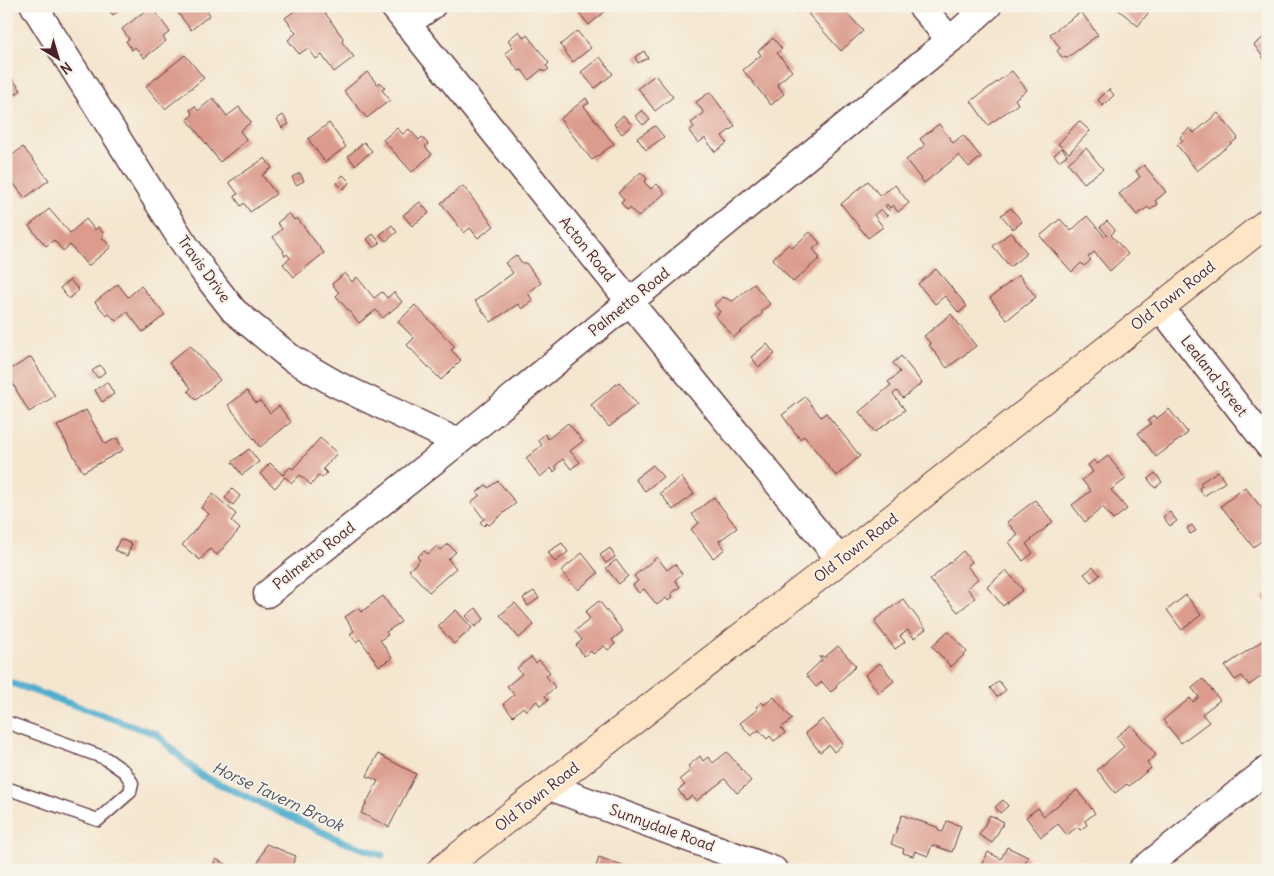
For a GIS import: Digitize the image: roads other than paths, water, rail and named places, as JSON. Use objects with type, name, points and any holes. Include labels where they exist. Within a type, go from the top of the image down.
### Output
[{"type":"main road","name":"Old Town Road","points":[[441,870],[840,560],[1268,222]]},
{"type":"street","name":"Travis Drive","points":[[34,6],[181,239],[234,311],[291,358],[314,372],[458,442]]},
{"type":"street","points":[[400,15],[432,6]]},
{"type":"street","points":[[921,6],[950,40]]},
{"type":"street","name":"Palmetto Road","points":[[267,594],[458,442],[950,40],[988,6]]},
{"type":"street","name":"Acton Road","points":[[400,15],[840,560]]},
{"type":"street","name":"Lealand Street","points":[[1160,307],[1268,445]]},
{"type":"street","points":[[1142,870],[1268,768]]},
{"type":"street","name":"Sunnydale Road","points":[[550,786],[774,870]]},
{"type":"lane","points":[[6,722],[106,758],[125,772],[132,783],[130,792],[98,820],[6,788]]},
{"type":"waterway","name":"Horse Tavern Brook","points":[[6,681],[156,734],[200,775],[344,842],[382,855]]}]
